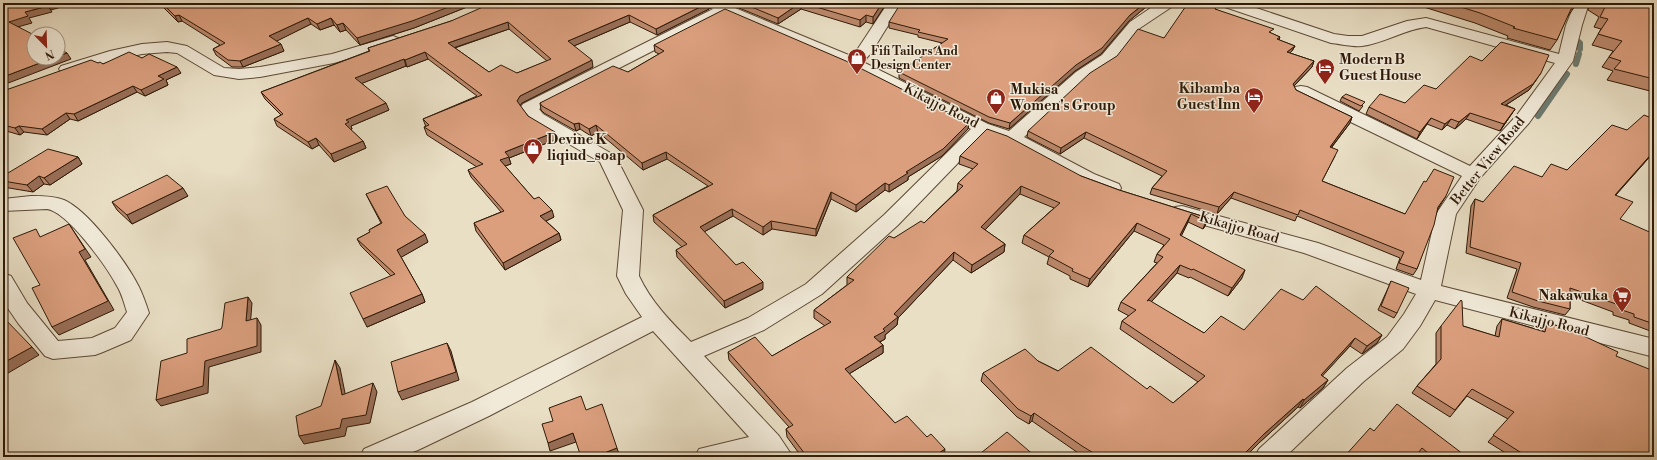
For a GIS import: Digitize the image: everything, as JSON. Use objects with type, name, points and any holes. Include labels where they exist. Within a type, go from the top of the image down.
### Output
[{"type":"street","points":[[853,63],[863,53],[895,3]]},
{"type":"street","points":[[1012,138],[1082,75],[1108,58],[1135,25],[1168,3]]},
{"type":"street","points":[[1227,3],[1340,40],[1362,40],[1384,35],[1412,24],[1426,22],[1565,61]]},
{"type":"street","name":"Better View Road","points":[[1268,457],[1355,375],[1395,343],[1430,291],[1446,214],[1473,174],[1523,118],[1565,61],[1574,25],[1582,3]]},
{"type":"street","points":[[717,6],[528,108],[537,118],[608,159],[633,210],[628,276],[634,289],[656,320],[688,353],[775,450]]},
{"type":"street","name":"Kikajjo Road","points":[[717,6],[780,31],[853,63],[982,128],[1012,138],[1087,178],[1131,196]]},
{"type":"street","points":[[52,74],[110,56],[142,49],[167,47],[181,49],[220,72],[239,74],[253,73],[334,58],[405,38]]},
{"type":"street","points":[[1301,91],[1473,174]]},
{"type":"street","points":[[688,353],[756,324],[814,290],[891,220],[982,128]]},
{"type":"street","points":[[3,206],[27,202],[57,205],[76,218],[101,247],[127,285],[138,313],[123,334],[95,346],[53,350],[30,324],[10,296],[3,281]]},
{"type":"street","name":"Kikajjo Road","points":[[1166,207],[1311,248],[1430,291],[1654,348]]},
{"type":"street","points":[[372,457],[422,438],[656,320]]},
{"type":"street","points":[[708,457],[775,450]]},
{"type":"building","points":[[3,3],[50,3],[47,4],[48,6],[25,12],[28,16],[9,22],[26,31],[26,66],[32,66],[3,77]]},
{"type":"building","points":[[162,3],[459,3],[412,21],[357,38],[343,23],[337,25],[331,18],[317,24],[308,18],[269,36],[281,44],[240,61],[228,60],[213,49],[225,43],[179,15],[175,16]]},
{"type":"building","points":[[492,3],[708,3],[656,29],[629,15],[568,41],[592,60],[520,96],[517,101],[528,116],[555,132],[505,152],[509,157],[500,160],[534,199],[539,197],[552,210],[540,216],[559,233],[503,263],[474,223],[504,211],[468,170],[483,164],[424,127],[429,125],[423,119],[482,95],[425,52],[355,78],[386,103],[346,120],[349,122],[345,124],[363,141],[331,154],[316,138],[308,142],[274,119],[283,114],[261,92],[370,51],[368,48],[451,21]],"holes":[[[508,22],[551,59],[517,73],[501,65],[489,72],[448,43]]]},
{"type":"building","points":[[742,3],[800,3],[778,18]]},
{"type":"building","points":[[803,3],[882,3],[873,17],[866,15],[860,20]]},
{"type":"building","points":[[901,3],[911,3],[933,7],[937,3],[1145,3],[1130,15],[1102,48],[1076,65],[1010,123],[989,117],[899,72],[948,39],[918,32],[920,30],[889,22]]},
{"type":"building","points":[[1188,3],[1217,4],[1215,9],[1274,29],[1269,32],[1280,37],[1277,39],[1295,46],[1287,52],[1314,61],[1293,84],[1296,90],[1352,117],[1330,147],[1338,150],[1322,181],[1405,214],[1424,181],[1426,182],[1434,169],[1454,177],[1446,196],[1438,207],[1434,225],[1417,269],[1399,263],[1404,252],[1300,210],[1298,215],[1234,192],[1219,207],[1152,188],[1167,171],[1086,132],[1061,148],[1028,131],[1090,73],[1117,56],[1138,29],[1164,38]]},
{"type":"building","points":[[1448,3],[1575,3],[1557,40],[1513,28],[1515,27],[1480,13]]},
{"type":"building","points":[[1599,3],[1654,3],[1654,79],[1614,69],[1621,61],[1609,57],[1622,41],[1598,34],[1608,19],[1600,17],[1605,7]]},
{"type":"building","points":[[725,9],[846,61],[969,123],[943,149],[906,172],[908,173],[889,185],[885,183],[856,205],[831,192],[816,229],[771,221],[763,227],[732,209],[700,227],[736,265],[743,262],[763,282],[724,301],[676,250],[687,244],[653,215],[713,184],[666,152],[642,163],[596,125],[589,129],[579,123],[574,124],[542,106],[540,103],[613,66],[628,72],[664,51],[654,45]]},
{"type":"building","points":[[1501,42],[1549,55],[1541,73],[1533,84],[1501,104],[1515,109],[1504,124],[1470,113],[1459,122],[1451,119],[1445,124],[1431,118],[1420,132],[1369,107],[1380,94],[1405,103],[1424,85],[1436,89],[1470,56],[1482,61]]},
{"type":"building","points":[[129,52],[142,58],[149,54],[177,67],[158,76],[164,79],[141,90],[133,86],[74,114],[66,113],[42,129],[19,126],[15,128],[3,125],[3,91],[91,60],[103,64]]},
{"type":"building","points":[[1346,94],[1365,102],[1361,106],[1342,97]]},
{"type":"building","points":[[1644,115],[1654,119],[1654,151],[1615,195],[1633,202],[1620,219],[1654,234],[1654,324],[1634,317],[1634,314],[1619,309],[1619,305],[1570,288],[1570,309],[1538,301],[1512,292],[1521,263],[1470,247],[1475,199],[1483,202],[1514,166],[1542,177],[1551,164],[1567,170],[1612,125],[1627,130]]},
{"type":"building","points":[[987,129],[1007,136],[1081,176],[1119,190],[1208,218],[1206,221],[1191,214],[1180,235],[1245,270],[1232,288],[1193,269],[1192,270],[1180,265],[1147,301],[1149,300],[1204,333],[1221,316],[1244,330],[1281,289],[1303,300],[1316,286],[1382,335],[1367,346],[1355,338],[1321,375],[1328,380],[1304,400],[1303,399],[1241,457],[1100,457],[1034,413],[1031,416],[1018,409],[983,373],[1025,349],[1038,361],[1058,371],[1091,347],[1147,389],[1150,386],[1173,403],[1205,376],[1122,321],[1136,310],[1121,302],[1163,257],[1157,254],[1170,239],[1137,223],[1090,279],[1072,271],[1073,269],[1049,256],[1054,251],[1024,235],[1060,203],[1021,186],[981,227],[1005,244],[972,265],[954,252],[894,314],[898,317],[883,329],[885,331],[874,337],[883,345],[845,369],[895,423],[907,416],[927,437],[931,434],[945,449],[933,457],[797,457],[805,454],[786,429],[793,425],[728,352],[755,337],[772,356],[831,322],[814,310],[854,280],[847,277],[889,236],[894,238],[921,221],[924,223],[963,186],[958,183],[978,164],[960,156]]},
{"type":"building","points":[[48,149],[78,157],[44,178],[39,176],[27,185],[3,181],[3,176]]},
{"type":"building","points":[[167,175],[183,188],[127,215],[112,202]]},
{"type":"building","points":[[387,186],[405,216],[425,234],[397,250],[422,294],[363,319],[350,293],[395,274],[357,239],[382,223],[366,194]]},
{"type":"building","points":[[69,224],[85,249],[79,252],[108,301],[52,327],[32,288],[40,285],[13,238],[36,229],[40,237]]},
{"type":"building","points":[[1391,281],[1409,288],[1397,313],[1381,306]]},
{"type":"building","points":[[248,297],[246,321],[257,318],[257,346],[205,361],[203,386],[156,400],[161,361],[187,353],[187,339],[221,329],[225,303]]},
{"type":"building","points":[[1461,300],[1463,326],[1499,337],[1502,319],[1545,332],[1547,323],[1571,329],[1618,352],[1616,356],[1654,371],[1654,457],[1554,457],[1547,452],[1542,457],[1528,457],[1493,435],[1514,412],[1472,389],[1455,410],[1417,386],[1441,359],[1441,326]]},
{"type":"building","points":[[3,317],[32,347],[3,363]]},
{"type":"building","points":[[447,343],[456,372],[398,392],[391,362]]},
{"type":"building","points":[[335,360],[342,395],[373,383],[366,415],[342,419],[340,428],[299,436],[296,416],[321,406]]},
{"type":"building","points":[[581,396],[586,410],[602,404],[617,448],[594,457],[581,457],[573,433],[548,443],[542,424],[553,421],[549,408]]},
{"type":"building","points":[[1397,404],[1467,457],[1433,457],[1422,448],[1415,457],[1344,457],[1370,428],[1374,431]]},
{"type":"building","points":[[1007,432],[1036,457],[976,457]]},
{"type":"waterway","points":[[1576,36],[1575,39],[1580,43],[1580,49]]},
{"type":"waterway","points":[[1576,64],[1579,54]]},
{"type":"waterway","points":[[1538,116],[1567,74]]},
{"type":"place","name":"Fifi Tailors And Design Center","points":[[857,75]]},
{"type":"place","name":"Modern B Guest House","points":[[1325,85]]},
{"type":"place","name":"Kibamba Guest Inn","points":[[1254,114]]},
{"type":"place","name":"Mukisa Women's Group","points":[[996,115]]},
{"type":"place","name":"Devine K liqiud_soap","points":[[533,165]]},
{"type":"place","name":"Nakawuka","points":[[1622,313]]}]
